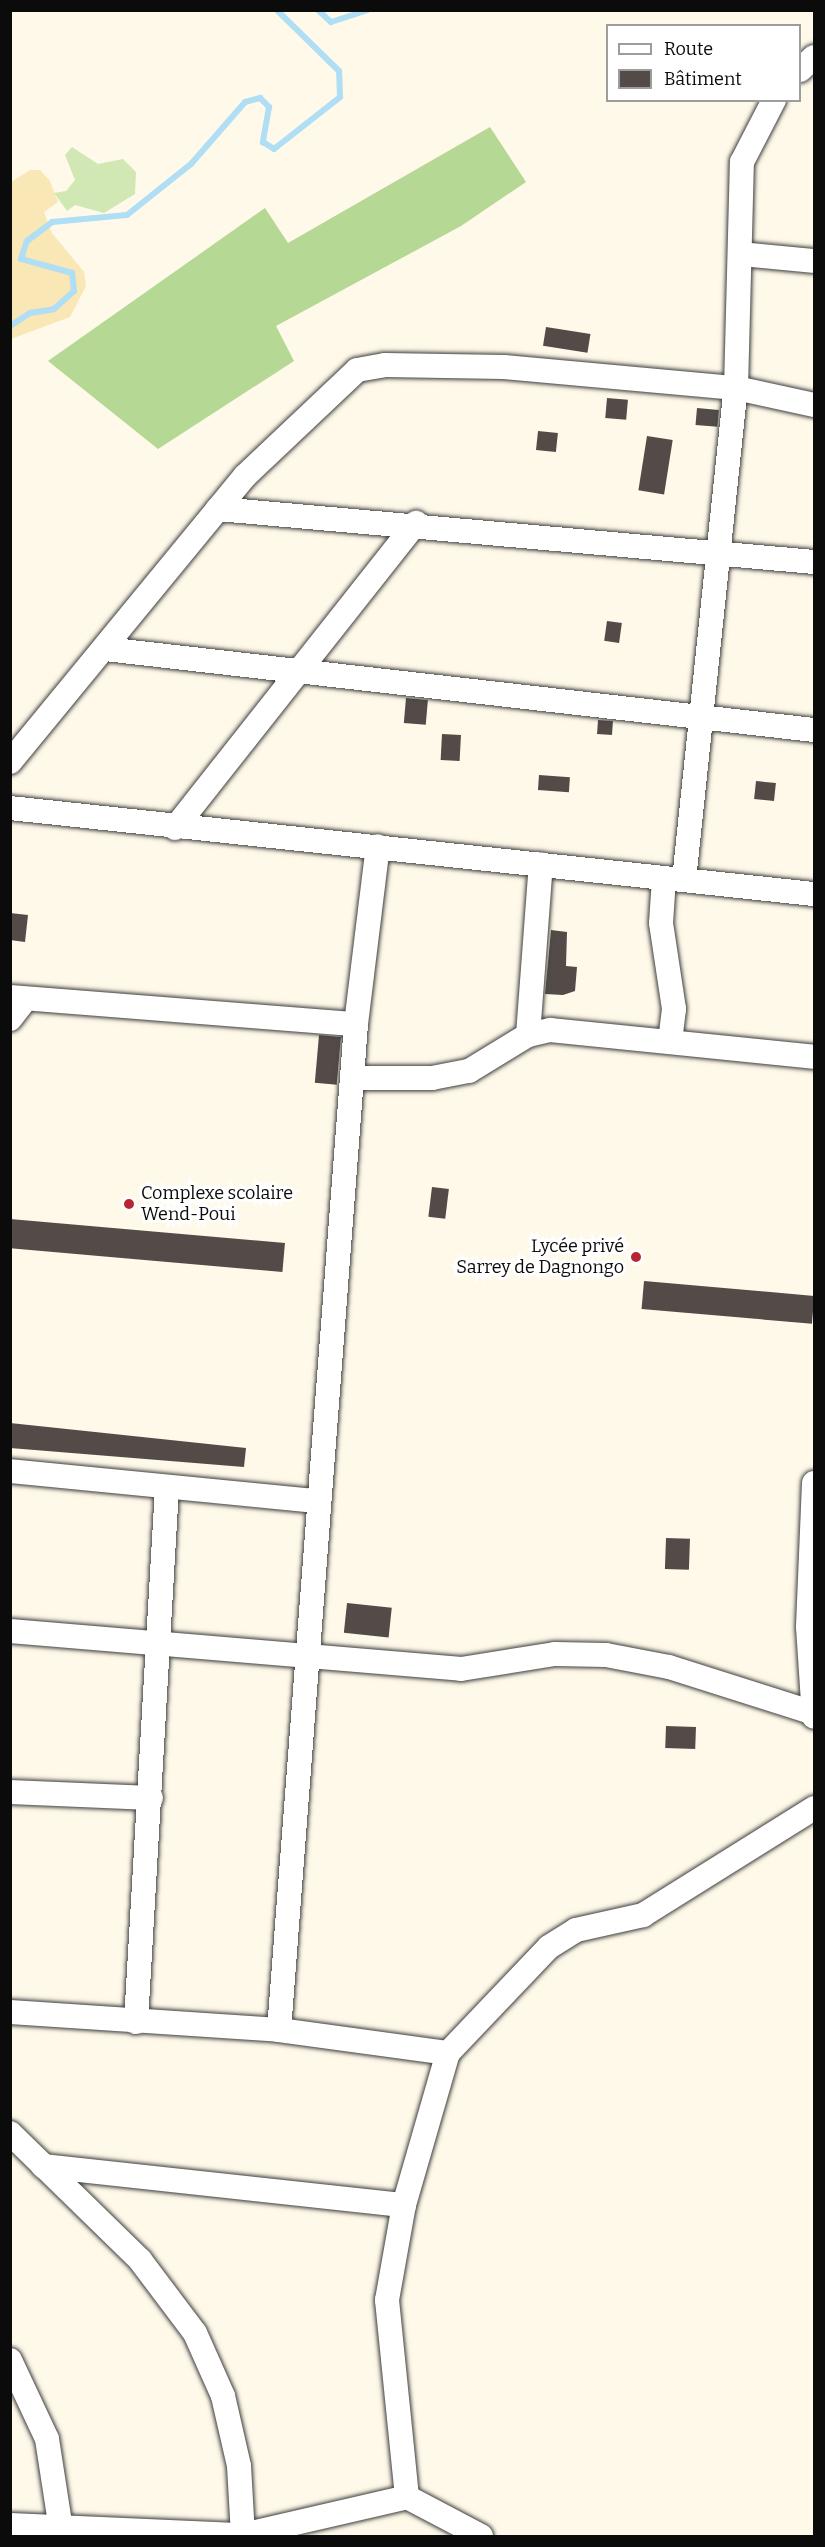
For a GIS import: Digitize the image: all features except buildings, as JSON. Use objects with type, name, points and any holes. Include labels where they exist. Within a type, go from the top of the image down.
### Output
[{"type":"street","points":[[801,69],[814,57]]},
{"type":"street","points":[[670,1042],[673,979],[661,923],[674,879],[700,713],[715,552],[736,388],[742,162],[773,102]]},
{"type":"street","points":[[741,254],[814,261]]},
{"type":"street","points":[[10,762],[218,509],[338,385],[367,367],[504,367],[736,388],[814,405]]},
{"type":"street","points":[[218,509],[416,523],[814,562]]},
{"type":"street","points":[[175,828],[416,523]]},
{"type":"street","points":[[105,649],[298,672],[700,713],[814,730]]},
{"type":"street","points":[[10,808],[175,828],[378,846],[814,894]]},
{"type":"street","points":[[279,2030],[318,1501],[354,1078],[356,1024],[378,846]]},
{"type":"street","points":[[528,1035],[541,864]]},
{"type":"street","points":[[10,1019],[18,999],[356,1024]]},
{"type":"street","points":[[354,1078],[432,1078],[469,1071],[528,1035],[550,1030],[814,1057]]},
{"type":"street","points":[[10,1471],[318,1501]]},
{"type":"street","points":[[10,1631],[155,1646],[306,1654],[461,1669],[555,1654],[606,1655],[669,1667],[814,1715],[808,1627],[814,1483]]},
{"type":"street","points":[[136,2022],[151,1798],[155,1646],[167,1487]]},
{"type":"street","points":[[10,1792],[151,1798]]},
{"type":"street","points":[[407,2497],[387,2300],[404,2205],[448,2053],[549,1947],[576,1930],[643,1915],[814,1808]]},
{"type":"street","points":[[10,2012],[279,2030],[448,2053]]},
{"type":"street","points":[[10,2133],[140,2260],[195,2333],[223,2396],[239,2466],[243,2535]]},
{"type":"street","points":[[43,2166],[404,2205]]},
{"type":"street","points":[[10,2360],[47,2439],[62,2534]]},
{"type":"street","points":[[10,2525],[62,2534],[243,2535],[407,2497],[481,2536]]},
{"type":"green space","points":[[490,127],[526,182],[461,226],[276,326],[294,361],[158,449],[48,361],[265,208],[288,243]]},
{"type":"green space","points":[[72,147],[98,164],[123,159],[136,172],[135,194],[104,213],[75,205],[67,211],[54,193],[66,191],[75,180],[65,155]]},
{"type":"sand","points":[[30,170],[40,170],[50,181],[58,202],[44,212],[52,233],[84,272],[86,286],[70,317],[11,339],[11,182]]},
{"type":"waterway","points":[[10,326],[30,313],[54,309],[74,291],[72,273],[21,259],[27,241],[52,222],[127,215],[191,164],[245,102],[260,98],[269,107],[263,142],[274,149],[340,97],[339,71],[277,10]]},
{"type":"waterway","points":[[318,10],[331,22],[367,10]]},
{"type":"place","name":"Complexe scolaire Wend-Poui","points":[[129,1204]]},
{"type":"place","name":"Lycée privé Sarrey de Dagnongo","points":[[636,1257]]}]
